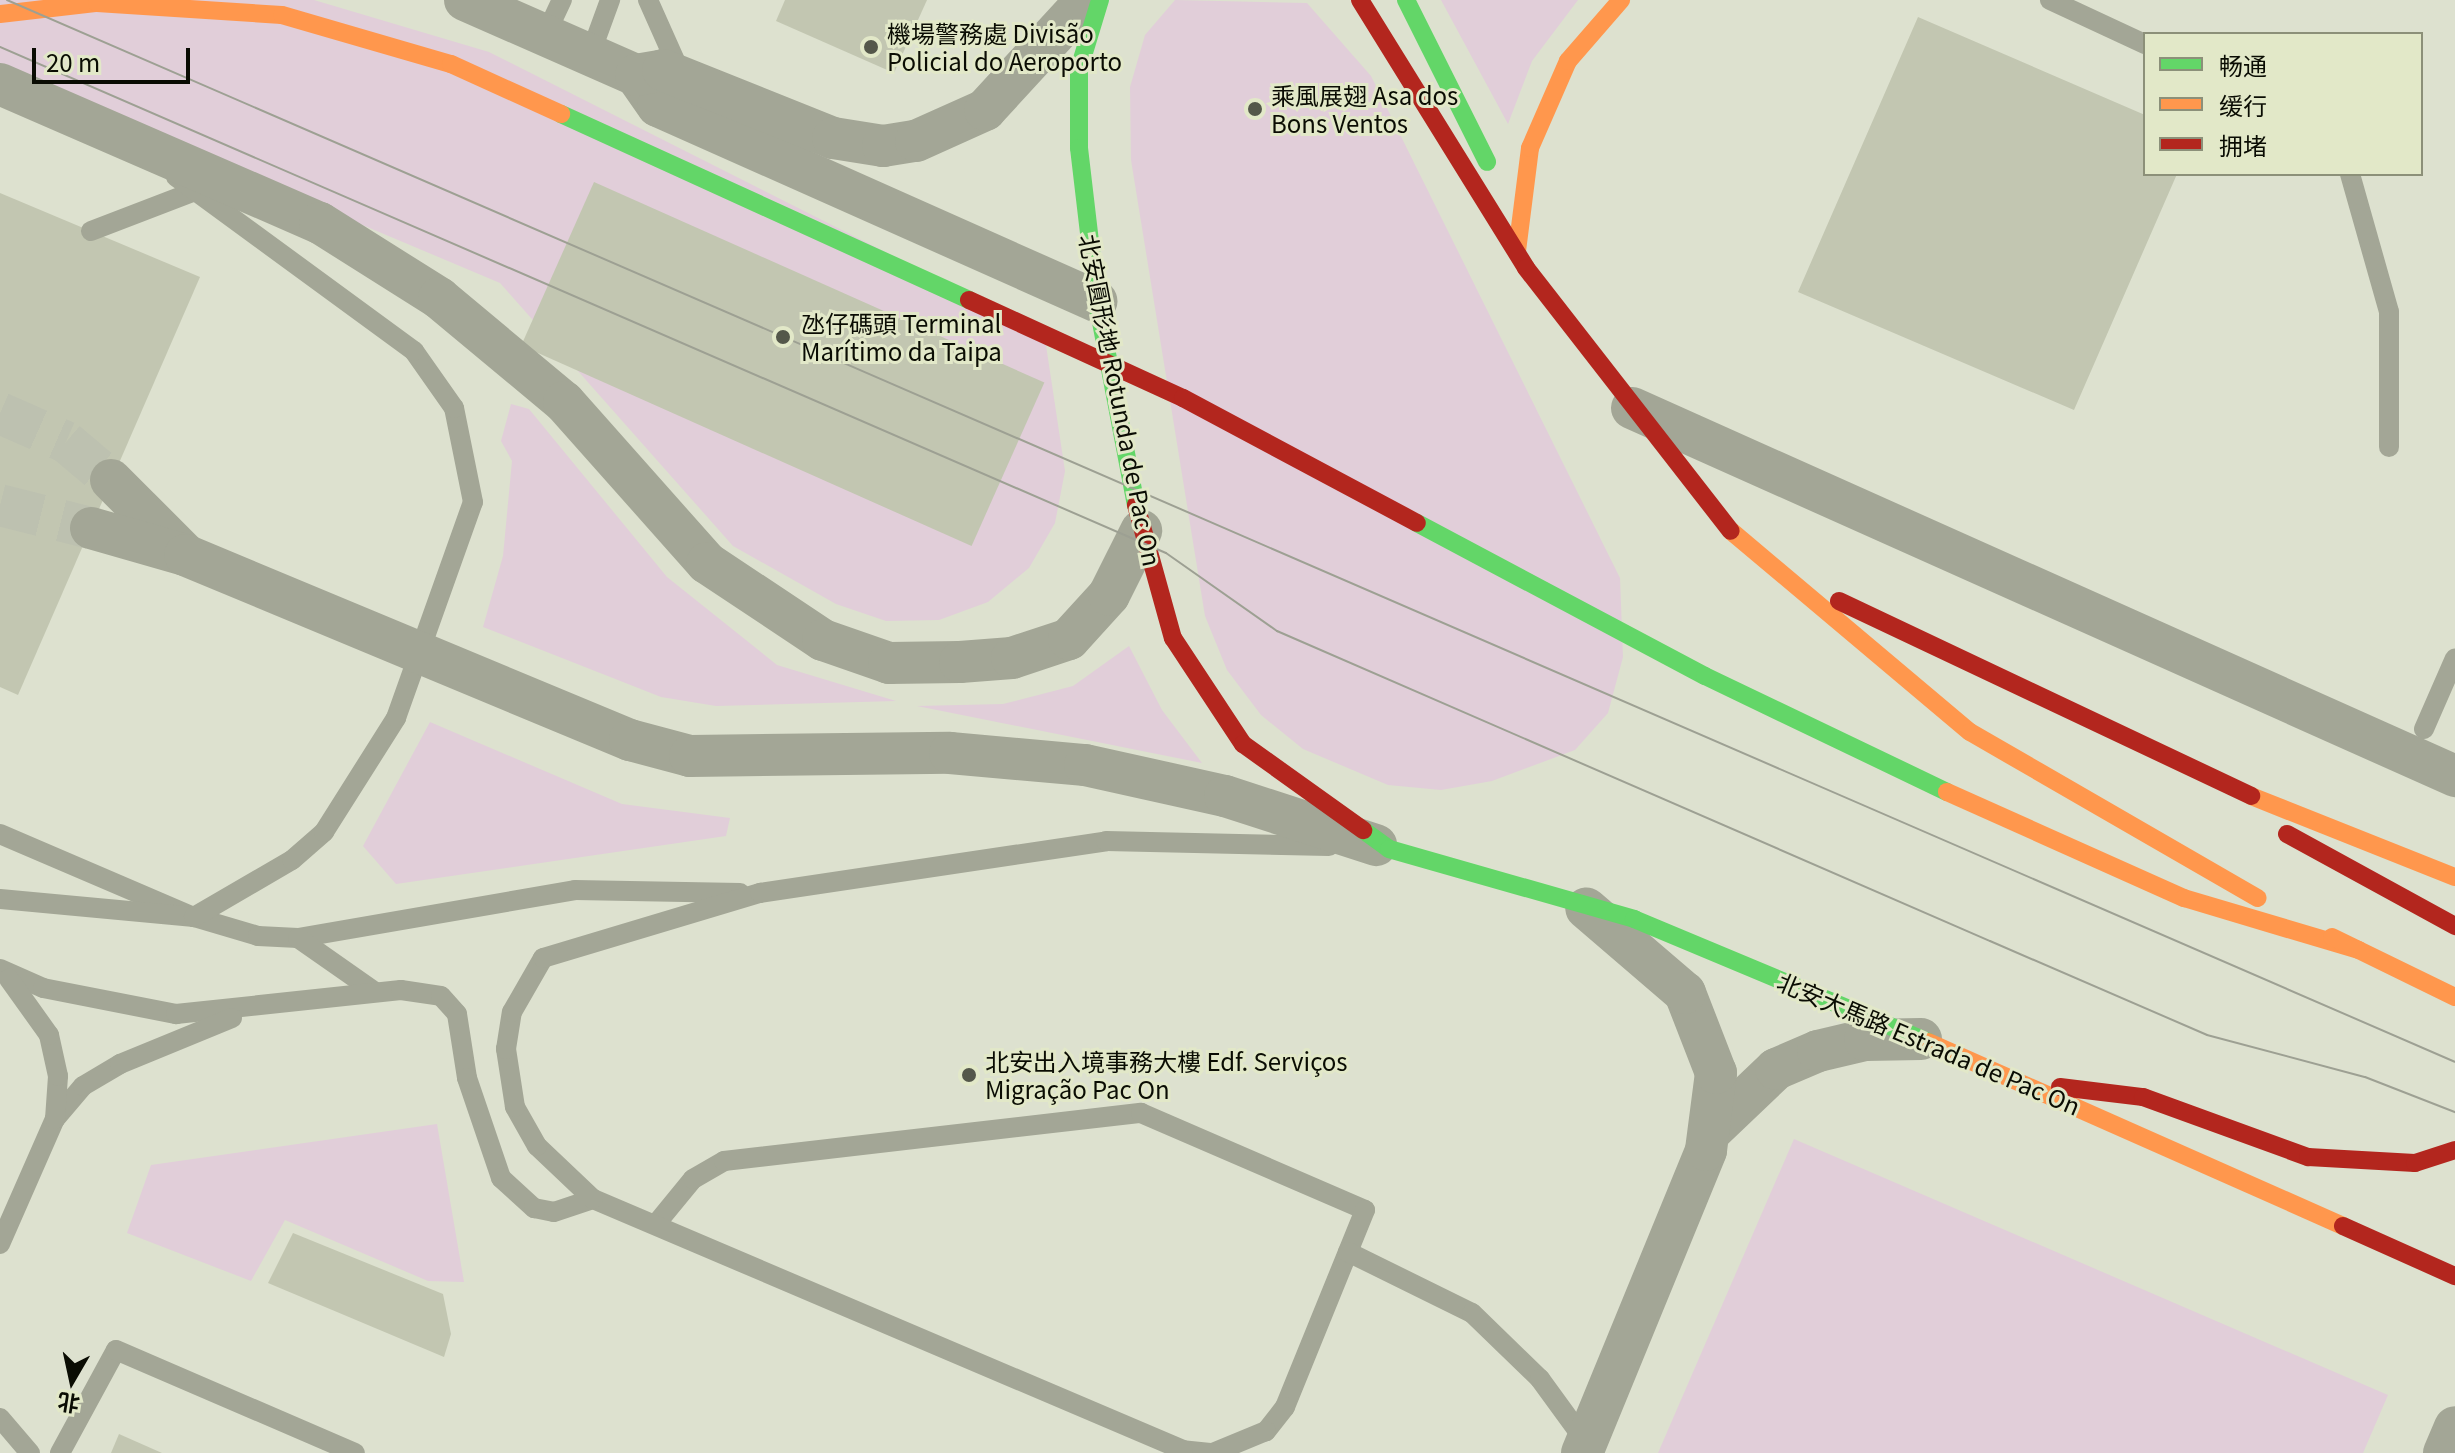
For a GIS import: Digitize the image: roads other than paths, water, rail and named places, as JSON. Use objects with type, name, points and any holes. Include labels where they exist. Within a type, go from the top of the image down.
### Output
[{"type":"main road","name":"北安圓形地 Rotunda de Pac On","points":[[1100,0],[1079,69],[1079,148],[1097,301],[1141,531],[1173,638],[1207,701],[1243,744],[1389,849]]},
{"type":"main road","points":[[1360,0],[1526,268],[1746,550],[1980,738],[2185,862],[2455,997]]},
{"type":"main road","points":[[1406,0],[1486,159],[1517,251],[1563,332],[1698,499],[1823,592],[2011,690],[2209,780],[2455,877]]},
{"type":"main road","points":[[1517,251],[1530,148],[1568,61],[1621,0]]},
{"type":"main road","points":[[0,14],[97,3],[282,15],[478,75],[1183,398],[1705,676],[1911,776],[2184,898],[2358,950]]},
{"type":"main road","points":[[2209,780],[2322,856],[2455,926]]},
{"type":"main road","name":"北安大馬路 Estrada de Pac On","points":[[1389,849],[1572,899],[2033,1086],[2455,1276]]},
{"type":"main road","points":[[2033,1086],[2104,1087],[2143,1097],[2308,1157],[2415,1163],[2455,1150]]},
{"type":"street","points":[[465,0],[553,18],[590,55],[636,75],[658,106],[1097,301]]},
{"type":"street","points":[[636,75],[663,70],[833,138],[883,146],[916,141],[985,110],[1086,0]]},
{"type":"street","points":[[0,84],[114,133],[210,186],[320,223],[439,298],[564,402],[707,563],[823,640],[889,663],[1012,658],[1055,644],[1069,639],[1109,595],[1141,531]]},
{"type":"street","points":[[1616,400],[2418,743],[2455,776]]},
{"type":"street","points":[[111,480],[185,555]]},
{"type":"street","points":[[91,528],[185,555],[630,740],[690,756],[950,753],[1085,765],[1225,796],[1389,849]]},
{"type":"street","points":[[1572,899],[1630,940],[1685,993],[1711,1046],[1713,1129],[1584,1448]]},
{"type":"street","points":[[1713,1129],[1776,1069],[1818,1051],[1865,1040],[1921,1039]]},
{"type":"street","points":[[2444,1453],[2455,1427]]},
{"type":"lane","points":[[590,55],[610,0]]},
{"type":"lane","points":[[648,0],[683,78]]},
{"type":"lane","points":[[2050,0],[2143,43]]},
{"type":"lane","points":[[2351,176],[2389,312],[2389,447]]},
{"type":"lane","points":[[0,899],[194,917],[292,860],[324,832],[366,774],[396,718],[473,502],[454,408],[414,351],[210,186],[91,231]]},
{"type":"lane","points":[[2418,743],[2455,658]]},
{"type":"lane","points":[[1,834],[194,917],[258,936],[298,938],[575,890],[760,893]]},
{"type":"lane","points":[[656,1224],[693,1179],[724,1161],[1141,1113],[1365,1210],[1285,1407],[1266,1431],[1212,1453],[1183,1450],[593,1199],[537,1146],[515,1107],[506,1049],[519,990],[532,968],[560,951],[760,893],[1106,841],[1389,849]]},
{"type":"lane","points":[[298,938],[375,992]]},
{"type":"lane","points":[[0,970],[127,1009],[254,1011],[375,992],[425,990],[457,1014],[486,1144],[515,1196],[554,1212],[593,1199]]},
{"type":"lane","points":[[0,970],[28,997],[49,1035],[58,1076],[55,1119]]},
{"type":"lane","points":[[0,1244],[55,1119],[83,1086],[120,1064],[254,1011]]},
{"type":"lane","points":[[1348,1252],[1472,1313],[1540,1379],[1584,1448]]},
{"type":"lane","points":[[60,1453],[116,1350],[355,1453]]},
{"type":"lane","points":[[0,1418],[30,1453]]},
{"type":"tunnel","points":[[0,413],[66,442],[111,480]]},
{"type":"tunnel","points":[[0,505],[91,528]]},
{"type":"tram line","points":[[7,0],[2455,1062]]},
{"type":"tram line","points":[[0,47],[1166,553],[1277,631],[1990,941],[2207,1035],[2365,1077],[2455,1112]]},
{"type":"place","name":"機場警務處 Divisão Policial do Aeroporto","points":[[871,47]]},
{"type":"place","name":"乘風展翅 Asa dos Bons Ventos","points":[[1255,109]]},
{"type":"place","name":"氹仔碼頭 Terminal Marítimo da Taipa","points":[[783,337]]},
{"type":"place","name":"北安出入境事務大樓 Edf. Serviços Migração Pac On","points":[[969,1075]]}]
